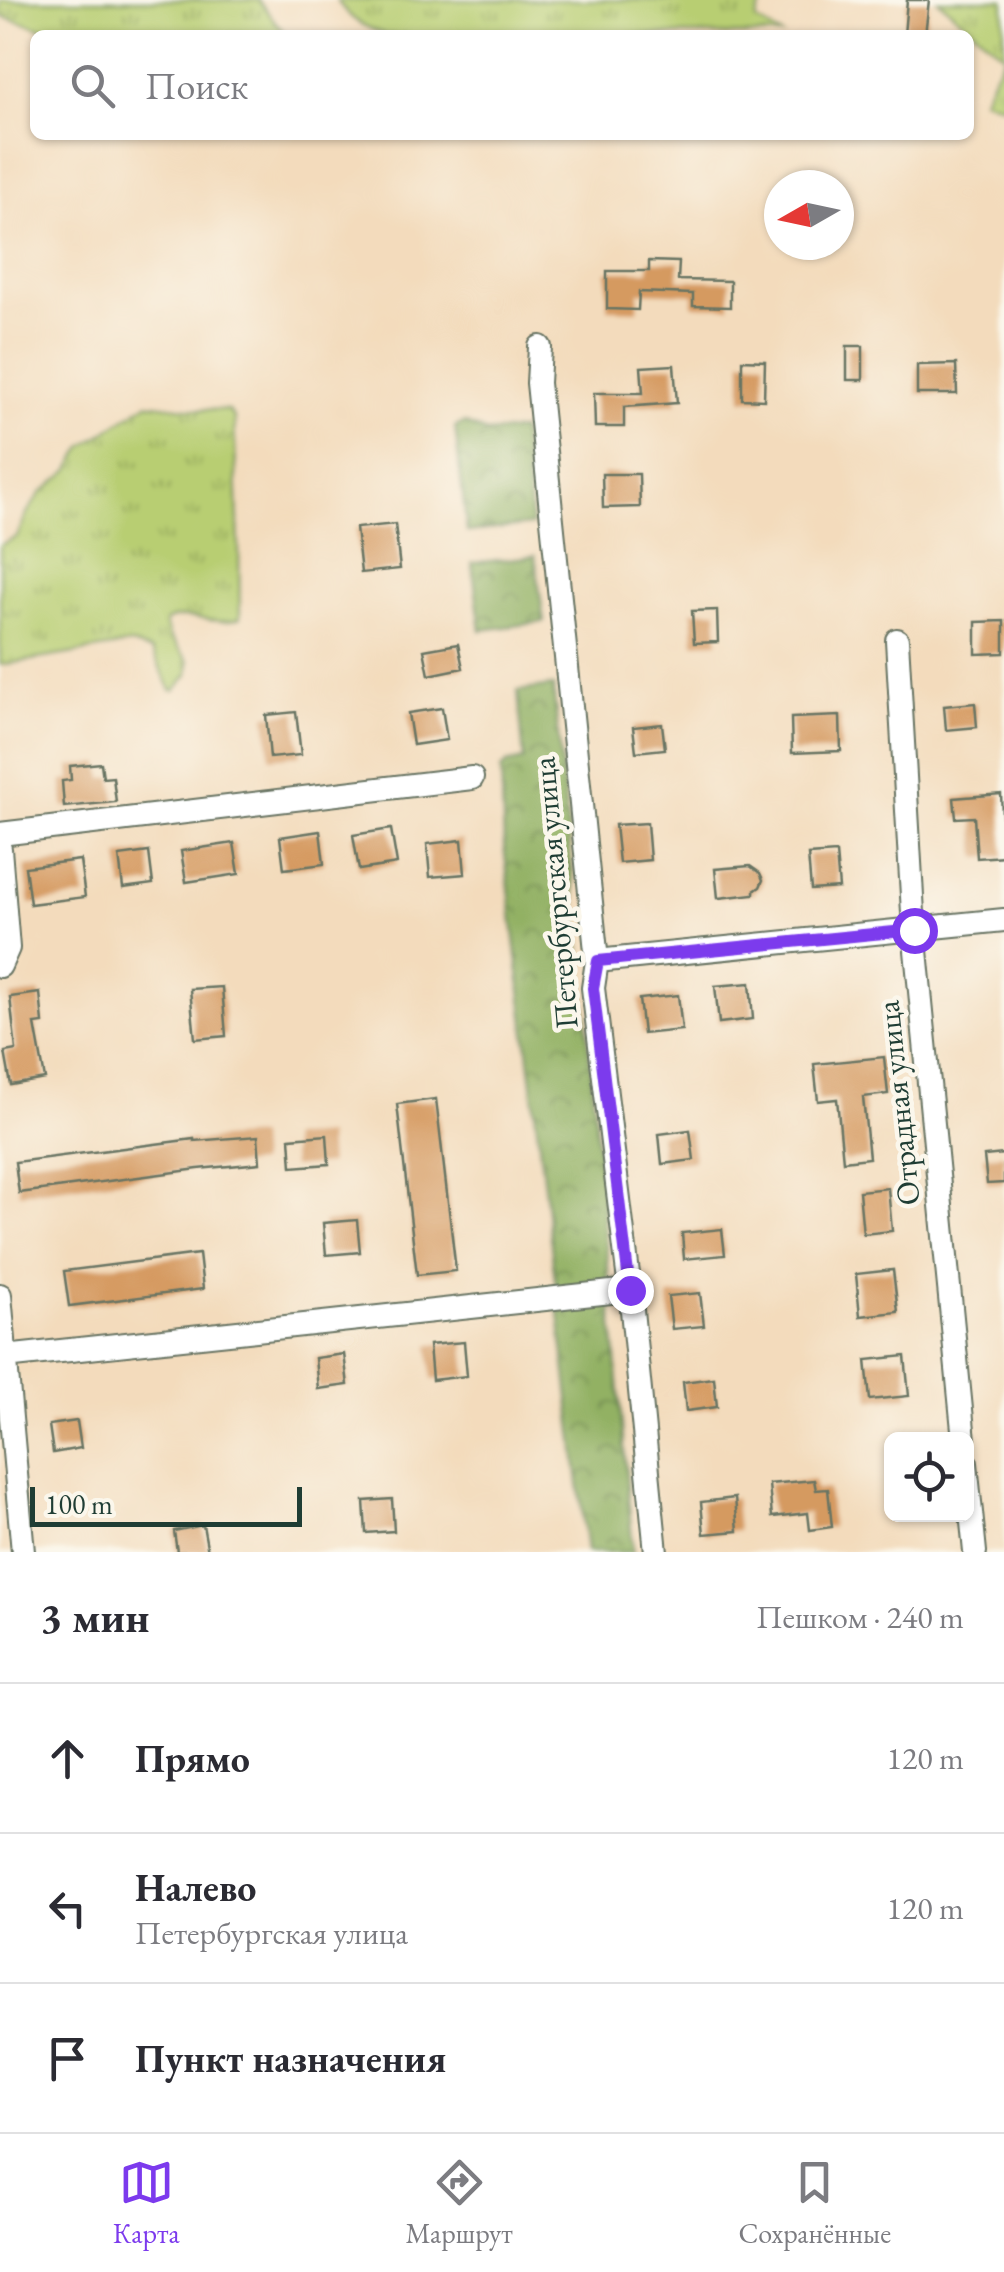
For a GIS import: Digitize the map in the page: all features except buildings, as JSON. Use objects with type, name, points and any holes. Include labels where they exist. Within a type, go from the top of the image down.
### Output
[{"type":"street","name":"Петербургская улица","points":[[540,347],[538,382],[598,961],[593,988],[630,1290],[656,1552]]},
{"type":"street","name":"Отрадная улица","points":[[897,640],[914,930],[963,1432]]},
{"type":"street","points":[[0,834],[472,778]]},
{"type":"street","points":[[0,850],[8,948],[0,966]]},
{"type":"street","points":[[598,961],[1004,920]]},
{"type":"street","points":[[6,1358],[630,1290]]},
{"type":"street","points":[[0,1295],[23,1552]]},
{"type":"street","points":[[972,1522],[975,1552]]},
{"type":"green space","points":[[0,0],[258,0],[282,30],[48,30],[0,16]]},
{"type":"green space","points":[[337,0],[763,0],[756,20],[773,30],[374,30],[347,13]]},
{"type":"green space","points":[[938,0],[1004,0],[1004,55]]},
{"type":"green space","points":[[1004,56],[1004,106],[982,99]]},
{"type":"green space","points":[[147,403],[228,410],[234,418],[240,618],[221,621],[183,617],[165,622],[169,636],[189,662],[188,675],[175,690],[171,690],[152,651],[131,644],[0,665],[0,545],[17,537],[41,493],[69,471],[83,447]]},
{"type":"green space","points":[[464,423],[486,433],[521,430],[532,525],[467,532],[455,427]]},
{"type":"green space","points":[[535,556],[544,622],[481,630],[472,563]]},
{"type":"green space","points":[[553,686],[633,1552],[587,1552],[504,846],[501,769],[524,760],[518,691]]},
{"type":"route","points":[[630,1290],[593,988],[598,961],[914,930]]}]
